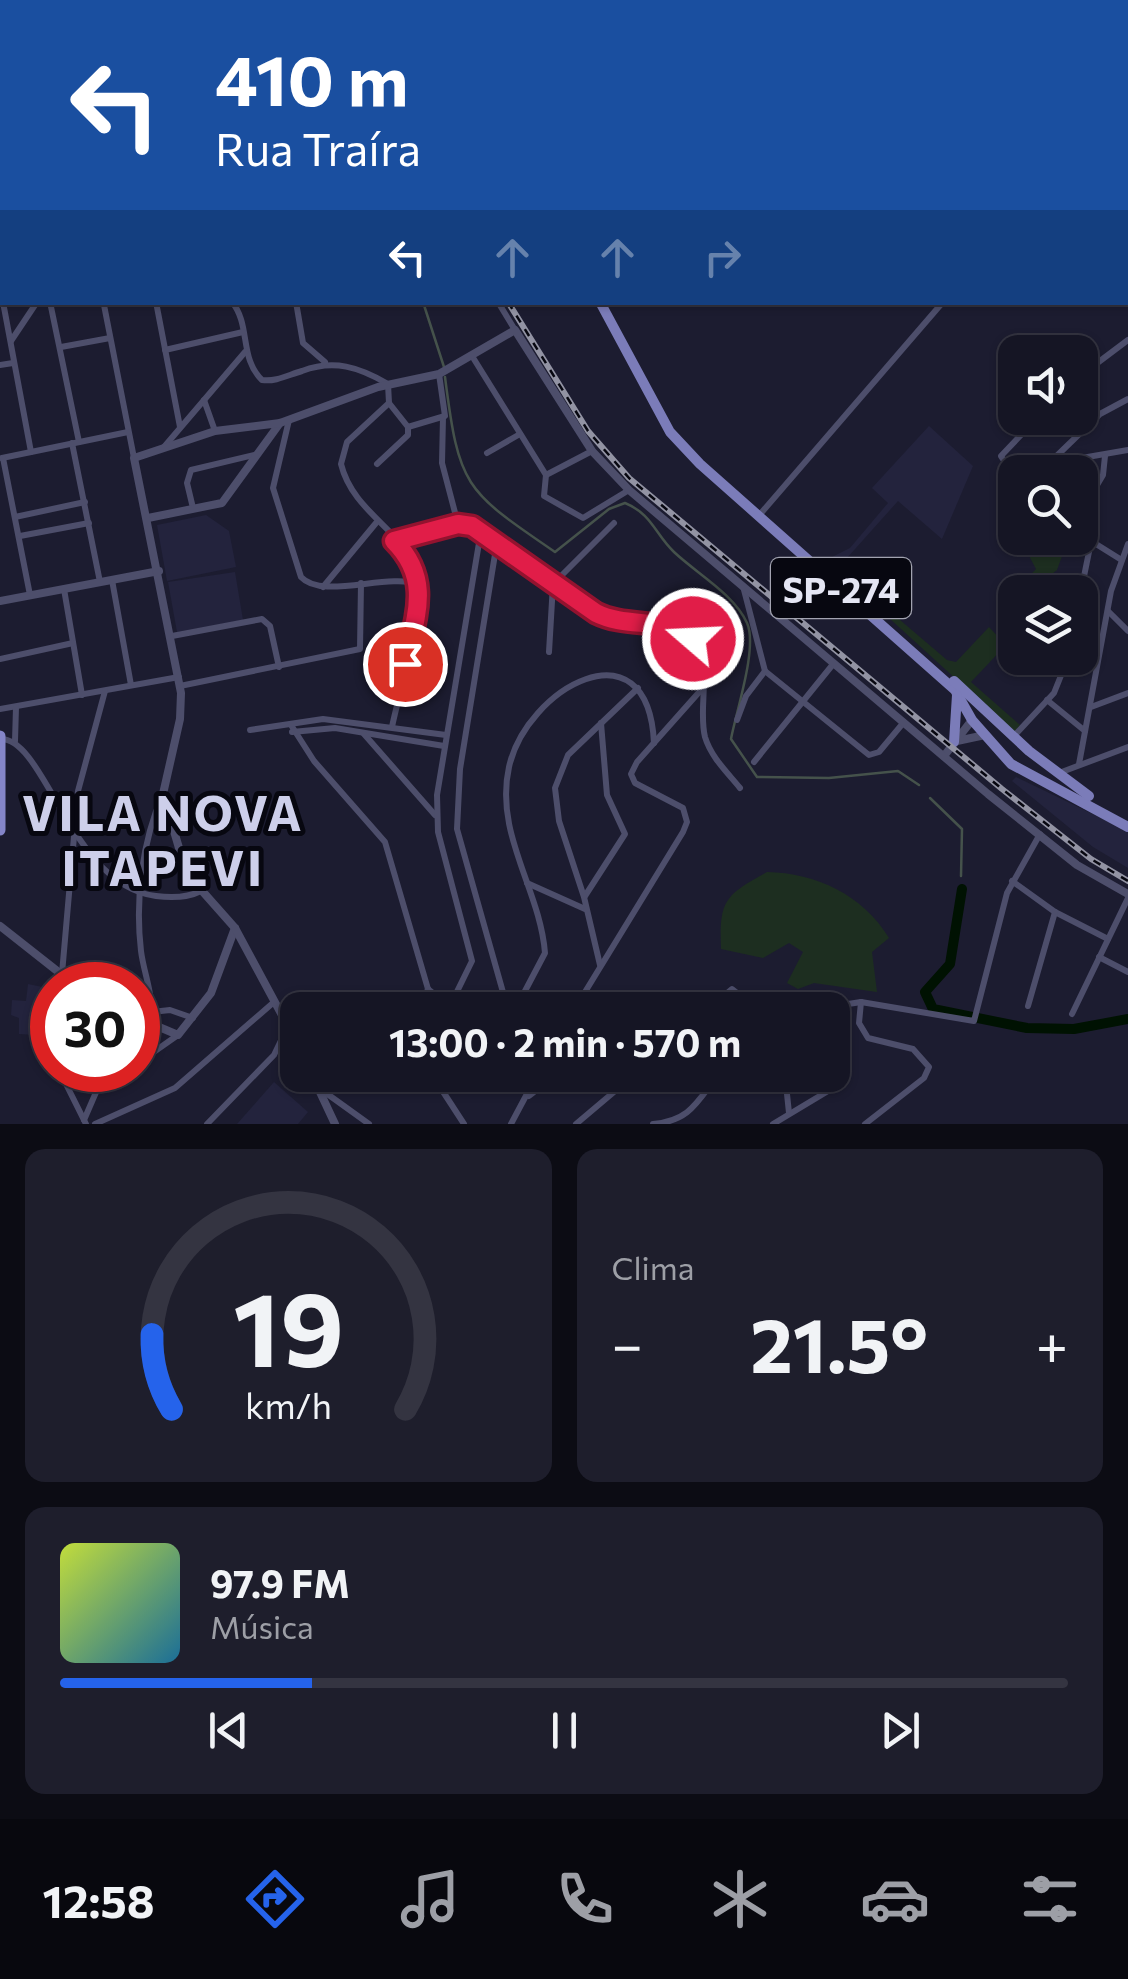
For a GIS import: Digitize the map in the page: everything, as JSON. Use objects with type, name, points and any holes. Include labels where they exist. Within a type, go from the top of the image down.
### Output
[{"type":"highway","points":[[0,738],[0,830]]},
{"type":"main road","name":"SP-274","points":[[606,305],[672,426],[762,512],[1029,751],[1128,824]]},
{"type":"main road","name":"SP-274","points":[[606,305],[673,436],[957,694],[984,735],[1019,770],[1128,824]]},
{"type":"main road","points":[[954,743],[957,694]]},
{"type":"main road","points":[[972,720],[998,722]]},
{"type":"main road","points":[[984,735],[998,722]]},
{"type":"main road","points":[[1019,770],[1033,768],[1029,751]]},
{"type":"street","points":[[4,305],[31,452]]},
{"type":"street","points":[[10,347],[16,328],[35,305]]},
{"type":"street","points":[[51,305],[100,582]]},
{"type":"street","points":[[104,305],[180,682],[180,719],[139,894],[142,962]]},
{"type":"street","points":[[156,305],[180,426]]},
{"type":"street","points":[[237,305],[252,370],[267,382],[326,363]]},
{"type":"street","points":[[297,305],[303,343],[326,363],[363,371],[388,384]]},
{"type":"street","points":[[500,305],[592,451],[629,490],[944,756],[1078,864],[1128,896],[1072,1014]]},
{"type":"street","points":[[762,512],[940,305]]},
{"type":"street","points":[[134,458],[215,431],[284,422],[388,384],[440,374],[515,330]]},
{"type":"street","points":[[164,350],[244,332]]},
{"type":"street","points":[[61,348],[110,338]]},
{"type":"street","points":[[1098,362],[1126,339]]},
{"type":"street","points":[[164,447],[245,352]]},
{"type":"street","points":[[472,356],[546,474],[544,496],[583,518],[629,490]]},
{"type":"street","points":[[0,365],[13,362]]},
{"type":"street","points":[[440,374],[446,412],[442,463],[458,524]]},
{"type":"street","points":[[377,464],[408,435],[408,427],[389,403],[388,384]]},
{"type":"street","points":[[204,399],[215,431]]},
{"type":"street","points":[[1059,455],[1100,414],[1128,400]]},
{"type":"street","points":[[389,403],[355,432],[342,454],[344,476],[376,523],[407,553],[419,584],[392,727]]},
{"type":"street","points":[[408,427],[443,417]]},
{"type":"street","points":[[148,518],[215,506],[230,497],[284,422]]},
{"type":"street","points":[[284,422],[274,498],[301,577],[322,588],[402,578],[419,584]]},
{"type":"street","points":[[30,596],[2,458],[128,432]]},
{"type":"street","points":[[487,453],[520,434]]},
{"type":"street","points":[[1002,455],[1021,435]]},
{"type":"street","points":[[1065,449],[1070,455]]},
{"type":"street","points":[[1098,457],[1128,450]]},
{"type":"street","points":[[546,474],[592,451]]},
{"type":"street","points":[[193,508],[188,483],[190,470],[258,454]]},
{"type":"street","points":[[1098,486],[1104,476],[1106,456]]},
{"type":"street","points":[[16,517],[85,502]]},
{"type":"street","points":[[20,536],[89,522]]},
{"type":"street","points":[[322,588],[376,523]]},
{"type":"street","points":[[394,541],[458,524],[481,531],[607,618],[683,631],[700,651],[706,740],[740,788]]},
{"type":"street","points":[[548,652],[553,584],[614,524]]},
{"type":"street","points":[[457,992],[470,969],[472,952],[437,817],[437,794],[481,531]]},
{"type":"street","points":[[497,542],[460,769],[457,829],[507,992]]},
{"type":"street","points":[[1079,764],[1107,610],[1120,559],[1128,544]]},
{"type":"street","points":[[1098,546],[1120,559]]},
{"type":"street","points":[[402,578],[408,569],[407,553]]},
{"type":"street","points":[[0,601],[159,571]]},
{"type":"street","points":[[112,580],[131,685]]},
{"type":"street","points":[[0,709],[131,685],[278,667],[360,649],[361,583]]},
{"type":"street","points":[[743,585],[765,671],[869,756],[879,752],[904,722]]},
{"type":"street","points":[[64,590],[82,695]]},
{"type":"street","points":[[1107,610],[1128,631]]},
{"type":"street","points":[[172,636],[262,619],[270,626],[278,667]]},
{"type":"street","points":[[0,658],[74,644]]},
{"type":"street","points":[[754,762],[835,662]]},
{"type":"street","points":[[737,720],[746,696],[765,671]]},
{"type":"street","points":[[522,992],[545,953],[506,804],[508,770],[520,735],[535,716],[578,680],[612,675],[638,688],[651,710],[654,743]]},
{"type":"street","points":[[1013,737],[1060,684],[1063,675]]},
{"type":"street","points":[[585,992],[687,822],[683,808],[674,800],[632,779],[633,768],[704,686]]},
{"type":"street","points":[[600,966],[584,897],[558,821],[555,788],[568,754],[638,688]]},
{"type":"street","points":[[63,962],[81,776],[106,691]]},
{"type":"street","points":[[1090,707],[1128,694]]},
{"type":"street","points":[[1047,700],[1085,732]]},
{"type":"street","points":[[16,707],[15,741],[74,834],[117,882],[139,894],[174,897],[201,890]]},
{"type":"street","points":[[292,728],[323,719],[446,735]]},
{"type":"street","points":[[944,756],[972,720]]},
{"type":"street","points":[[584,897],[626,834],[607,795],[601,723]]},
{"type":"street","points":[[292,728],[385,842],[431,992]]},
{"type":"street","points":[[250,730],[323,728],[444,746]]},
{"type":"street","points":[[363,733],[437,817]]},
{"type":"street","points":[[954,743],[984,735]]},
{"type":"street","points":[[0,738],[15,741]]},
{"type":"street","points":[[1058,774],[1128,747]]},
{"type":"street","points":[[442,765],[460,769]]},
{"type":"street","points":[[163,794],[179,848],[201,890],[235,928],[280,1014]]},
{"type":"street","points":[[420,797],[437,794]]},
{"type":"street","points":[[850,1004],[862,1002],[970,1022],[976,1018],[1012,880],[1040,834]]},
{"type":"street","points":[[1012,880],[1055,912],[1108,939]]},
{"type":"street","points":[[525,882],[585,908]]},
{"type":"street","points":[[1028,1006],[1055,912]]},
{"type":"street","points":[[0,926],[40,962]]},
{"type":"street","points":[[160,1049],[194,1018],[215,984],[235,928]]},
{"type":"street","points":[[1099,957],[1128,972]]},
{"type":"street","points":[[94,1124],[175,1088],[274,1002]]},
{"type":"street","points":[[862,1002],[859,1023],[868,1038],[913,1049],[928,1067],[924,1078],[864,1124]]},
{"type":"street","points":[[160,1013],[170,1010],[194,1018]]},
{"type":"street","points":[[160,1026],[178,1035]]},
{"type":"street","points":[[207,1124],[274,1055],[280,1043]]},
{"type":"street","points":[[69,1092],[85,1122]]},
{"type":"street","points":[[85,1122],[97,1092]]},
{"type":"street","points":[[320,1092],[335,1124]]},
{"type":"street","points":[[324,1092],[369,1124]]},
{"type":"street","points":[[443,1092],[464,1124]]},
{"type":"street","points":[[512,1124],[528,1092]]},
{"type":"street","points":[[524,1100],[534,1092]]},
{"type":"street","points":[[576,1124],[614,1092]]},
{"type":"street","points":[[653,1124],[671,1122],[692,1112],[706,1092]]},
{"type":"street","points":[[787,1092],[789,1114]]},
{"type":"street","points":[[774,1124],[825,1092]]},
{"type":"shaded area","points":[[929,426],[973,466],[942,539],[898,501],[838,568],[832,557],[850,548],[888,503],[872,488]]},
{"type":"shaded area","points":[[206,515],[229,531],[236,567],[167,581],[157,525]]},
{"type":"shaded area","points":[[235,572],[243,620],[177,632],[168,582]]},
{"type":"shaded area","points":[[1016,777],[1128,831],[1128,868],[1093,847],[1012,781]]},
{"type":"shaded area","points":[[28,984],[30,1035],[19,1034],[19,1018],[11,1015],[12,1000],[26,1001]]},
{"type":"shaded area","points":[[274,1082],[280,1092],[285,1092],[308,1112],[298,1124],[237,1124]]},
{"type":"green space","points":[[1029,555],[1062,555],[1051,575],[1030,575],[1036,569]]},
{"type":"green space","points":[[893,614],[947,660],[956,662],[989,627],[998,637],[998,653],[971,682],[1020,725],[1014,732],[889,618]]},
{"type":"green space","points":[[767,872],[803,877],[837,889],[878,923],[889,938],[872,952],[877,992],[814,983],[798,989],[787,983],[803,952],[789,943],[763,958],[721,949],[721,920],[728,901]]},
{"type":"waterway","points":[[424,305],[444,367]]},
{"type":"waterway","points":[[445,377],[462,464],[471,482],[501,514],[555,552],[609,509],[625,503],[641,513],[674,552],[741,612],[750,634],[750,647],[731,739],[757,777],[829,778],[898,771],[919,785]]},
{"type":"waterway","points":[[930,798],[962,829],[961,876]]},
{"type":"waterway","points":[[962,889],[950,964],[925,992],[933,1009],[1027,1028],[1074,1029],[1128,1019]]},
{"type":"railway","points":[[510,305],[588,431],[629,478],[1002,789],[1091,859],[1128,881]]},
{"type":"district","name":"VILA NOVA ITAPEVI","points":[[163,838]]},
{"type":"route","points":[[405,664],[419,584],[413,561],[394,541],[458,524],[481,531],[596,613],[616,622],[672,626],[693,639]]}]
